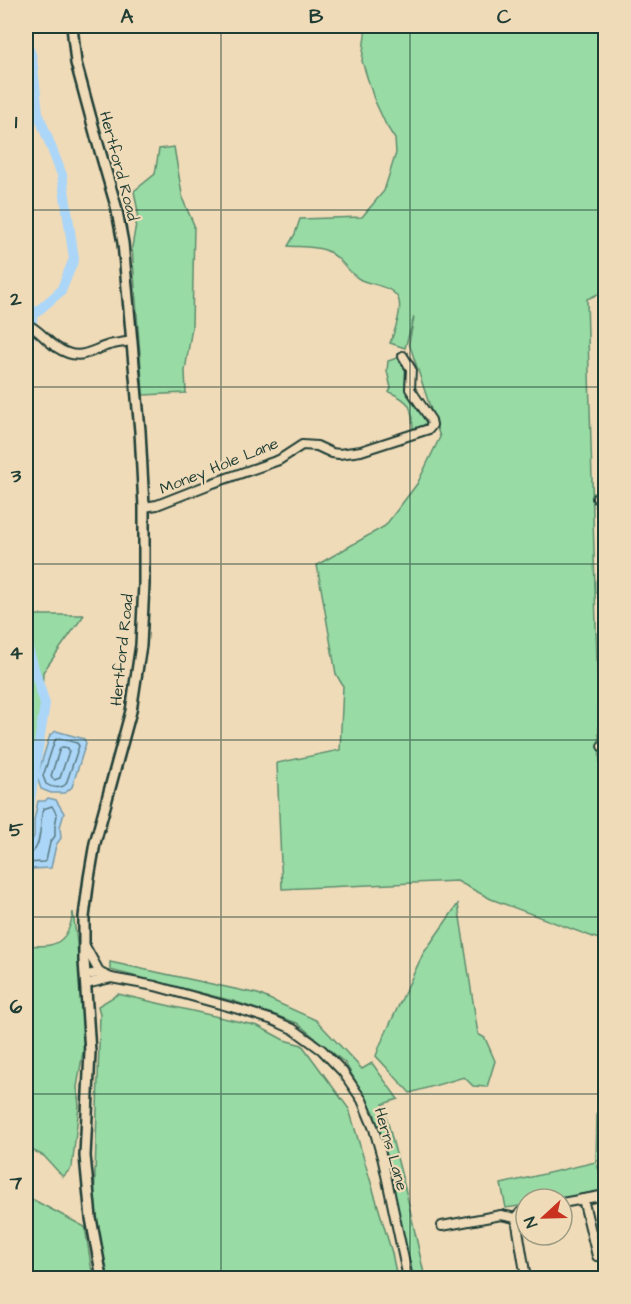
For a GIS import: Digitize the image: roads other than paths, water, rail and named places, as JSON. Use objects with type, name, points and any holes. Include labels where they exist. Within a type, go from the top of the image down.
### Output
[{"type":"main road","name":"Hertford Road","points":[[72,26],[76,63],[120,220],[140,431],[144,507],[141,645],[131,711],[95,843],[85,907],[83,942],[90,1052],[85,1156],[89,1203],[102,1278]]},
{"type":"street","points":[[30,326],[54,345],[76,355],[85,355],[111,344],[132,341]]},
{"type":"street","name":"Money Hole Lane","points":[[144,507],[157,505],[279,460],[302,445],[317,446],[339,454],[361,452],[429,429],[432,425],[431,420],[410,389],[411,369],[403,356]]},
{"type":"street","points":[[83,942],[100,973],[85,980]]},
{"type":"street","name":"Herns Lane","points":[[100,973],[111,978],[155,986],[238,1008],[273,1020],[293,1029],[322,1050],[344,1072],[362,1100],[374,1129],[408,1278]]},
{"type":"street","name":"Herns Lane","points":[[85,980],[111,978]]},
{"type":"street","points":[[574,1201],[606,1195]]},
{"type":"street","points":[[583,1200],[597,1256]]},
{"type":"street","points":[[441,1226],[501,1215],[514,1218]]},
{"type":"street","points":[[521,1247],[526,1278]]},
{"type":"water","points":[[56,731],[84,739],[86,743],[72,787],[65,793],[51,793],[41,789],[37,777],[50,735]]},
{"type":"water","points":[[48,798],[56,800],[64,813],[60,827],[61,838],[56,845],[51,868],[29,869],[26,868],[26,852],[34,836],[34,820],[38,801],[45,801]]},
{"type":"waterway","points":[[26,46],[32,58],[38,113],[62,175],[74,259],[61,291],[33,315],[26,354]]},
{"type":"waterway","points":[[26,610],[26,642],[45,704],[26,827]]}]
